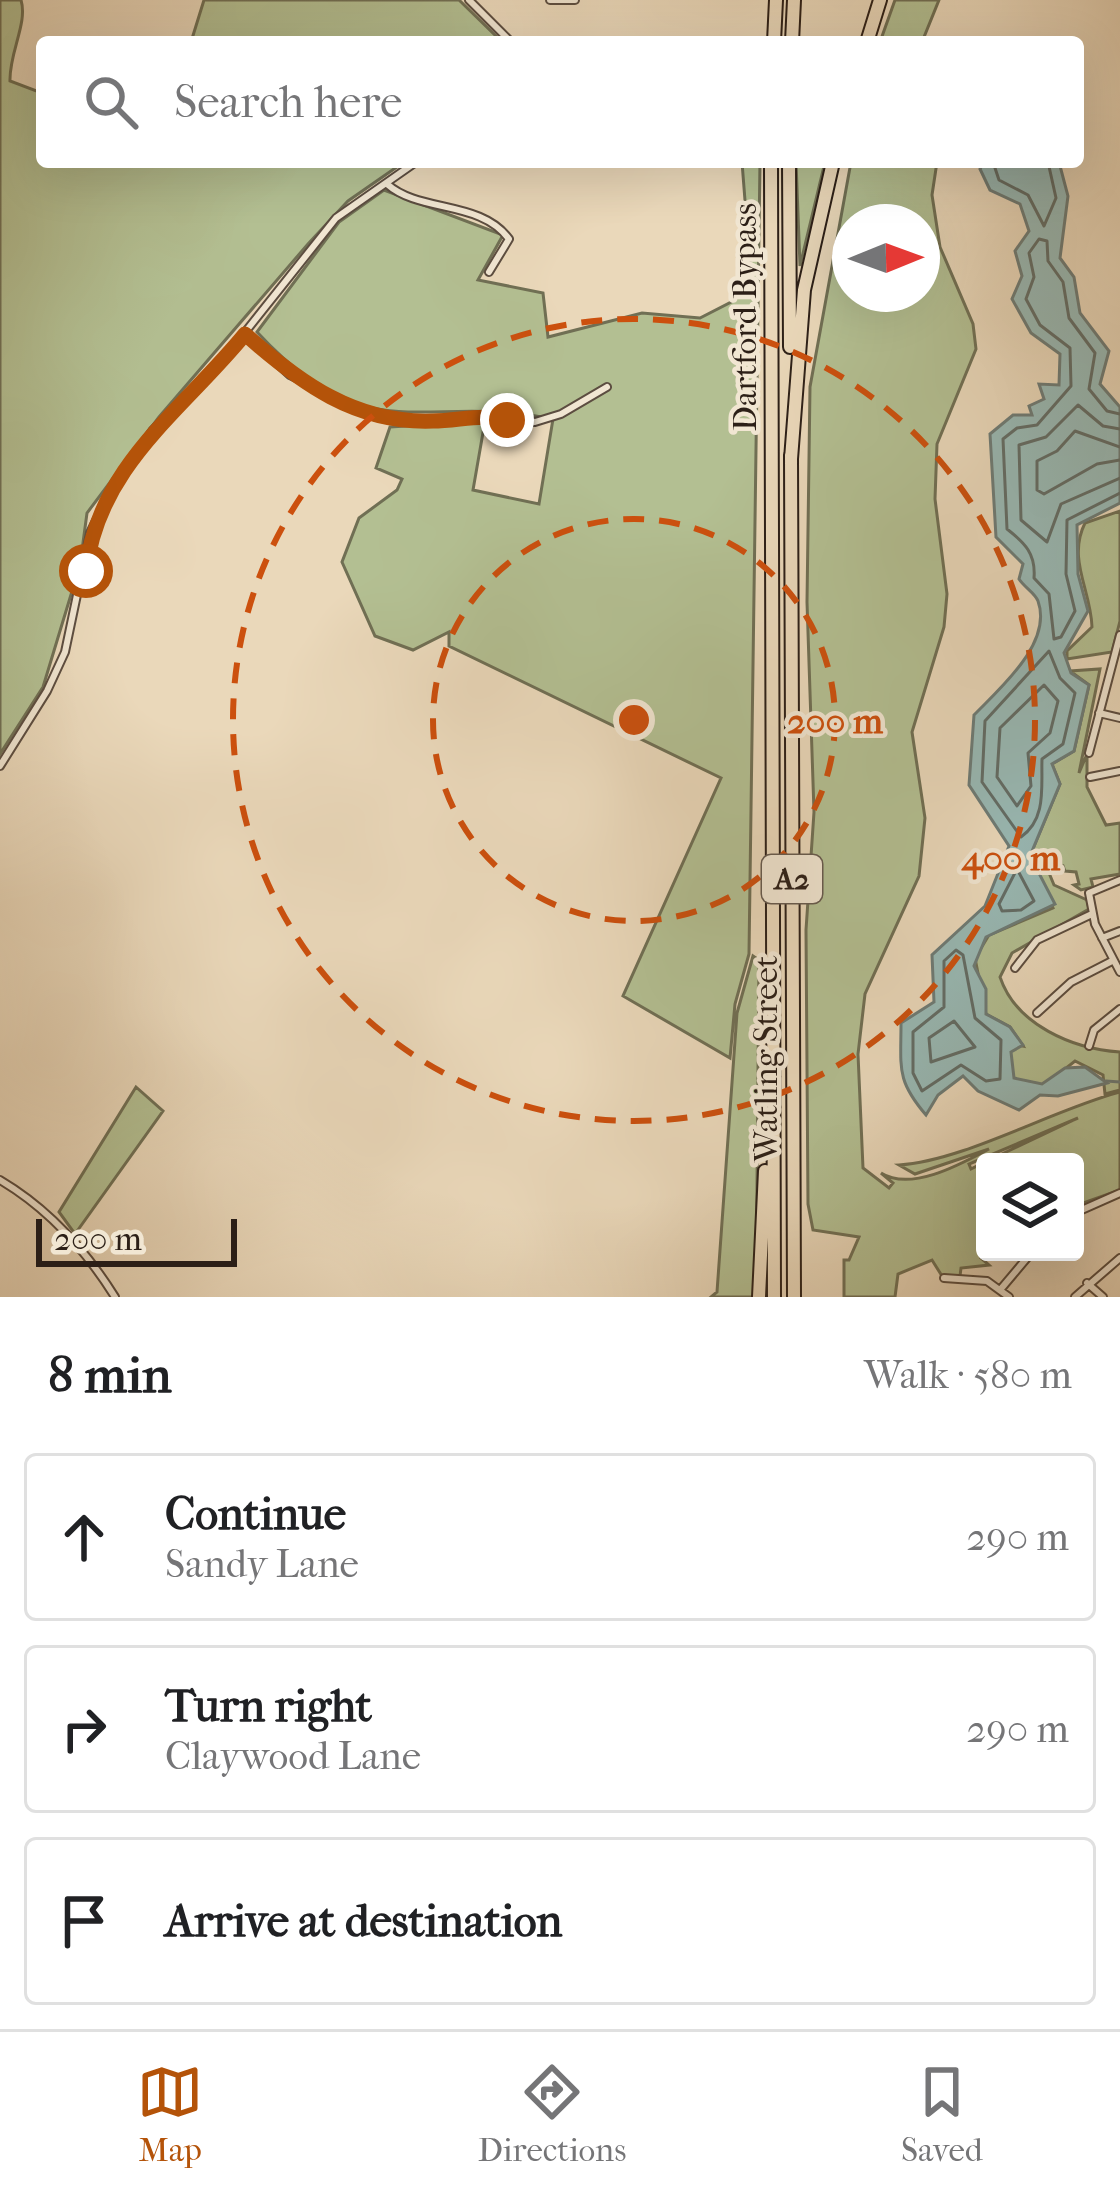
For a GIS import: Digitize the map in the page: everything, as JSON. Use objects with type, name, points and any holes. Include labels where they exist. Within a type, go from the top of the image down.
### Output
[{"type":"highway","points":[[774,36],[776,0]]},
{"type":"highway","points":[[792,36],[794,0]]},
{"type":"highway","points":[[869,36],[880,0]]},
{"type":"highway","name":"Dartford Bypass","points":[[771,168],[773,472]]},
{"type":"highway","name":"Dartford Bypass","points":[[790,168],[791,456]]},
{"type":"highway","name":"A2","points":[[791,456],[804,290],[832,168]]},
{"type":"highway","name":"Watling Street","points":[[791,456],[794,1297]]},
{"type":"highway","name":"Watling Street","points":[[773,472],[774,1297]]},
{"type":"highway","points":[[759,1297],[773,1038]]},
{"type":"street","points":[[469,0],[506,36]]},
{"type":"street","points":[[550,0],[575,0]]},
{"type":"street","points":[[0,766],[47,691],[64,652],[96,514],[153,430],[245,334],[336,218],[407,168]]},
{"type":"street","points":[[386,182],[396,192],[452,206],[500,227],[509,239],[489,272]]},
{"type":"street","points":[[245,334],[290,375],[376,418],[437,422],[489,415],[535,422],[561,414],[607,386]]},
{"type":"street","points":[[1089,753],[1120,635]]},
{"type":"street","points":[[1100,713],[1120,718]]},
{"type":"street","points":[[1090,777],[1120,771]]},
{"type":"street","points":[[1120,880],[1089,893],[1092,914],[1120,972]]},
{"type":"street","points":[[1015,968],[1037,940],[1092,914]]},
{"type":"street","points":[[1102,938],[1120,931]]},
{"type":"street","points":[[1037,1012],[1072,982],[1114,961]]},
{"type":"street","points":[[1089,1046],[1094,1030],[1120,1010]]},
{"type":"street","points":[[0,1180],[34,1200],[78,1245],[115,1297]]},
{"type":"street","points":[[1084,1209],[1120,1193]]},
{"type":"street","points":[[1075,1297],[1120,1258]]},
{"type":"street","points":[[1000,1290],[1024,1261]]},
{"type":"street","points":[[944,1278],[983,1280],[1009,1297]]},
{"type":"street","points":[[1087,1283],[1103,1297]]},
{"type":"green space","points":[[0,0],[21,0],[10,81],[36,91],[36,168],[395,168],[348,201],[308,244],[159,417],[87,513],[80,565],[43,687],[0,754]]},
{"type":"green space","points":[[204,0],[459,0],[496,36],[193,36]]},
{"type":"green space","points":[[895,0],[939,0],[924,36],[882,36]]},
{"type":"green space","points":[[742,168],[760,168],[749,954],[735,1004],[730,1058],[623,996],[721,778],[449,646],[449,632],[413,650],[375,636],[342,562],[359,518],[397,490],[402,479],[376,468],[390,427],[485,421],[473,490],[539,504],[553,419],[507,413],[398,412],[366,406],[333,394],[297,370],[257,332],[339,222],[384,190],[503,235],[478,280],[543,293],[548,337],[642,313],[700,318],[735,300],[751,277]]},
{"type":"green space","points":[[796,168],[824,168],[800,266]]},
{"type":"green space","points":[[850,168],[936,168],[933,204],[843,204]]},
{"type":"green space","points":[[940,247],[973,324],[976,349],[937,444],[935,499],[947,594],[944,627],[912,732],[925,818],[919,876],[865,994],[858,1054],[863,1168],[889,1188],[893,1183],[881,1173],[921,1178],[976,1155],[969,1164],[971,1169],[976,1166],[976,1261],[989,1265],[961,1268],[960,1276],[942,1276],[932,1260],[898,1274],[895,1297],[844,1297],[844,1260],[849,1260],[859,1237],[813,1230],[808,1204],[806,930],[814,812],[807,602],[810,387],[832,266],[832,312],[940,312]]},
{"type":"green space","points":[[1120,511],[1120,621],[1112,652],[1067,659],[1067,651],[1092,627],[1079,562],[1080,536],[1085,523]]},
{"type":"green space","points":[[1100,669],[1079,773],[1087,754],[1087,787],[1106,825],[1120,823],[1120,874],[1091,879],[1093,887],[1081,890],[1074,885],[1079,884],[1076,872],[1065,871],[1063,866],[1047,868],[1054,885],[1087,900],[1089,909],[1012,953],[1000,977],[1019,1009],[1048,1031],[1084,1046],[1120,1052],[1120,1090],[1105,1094],[1103,1075],[1075,1061],[1018,1106],[967,1035],[1023,1046],[1010,1027],[986,1014],[975,958],[989,935],[1053,908],[1030,856],[1060,784],[1052,764],[1074,751],[1089,685],[1070,671]]},
{"type":"green space","points":[[753,956],[759,960],[756,1297],[711,1297],[717,1292],[737,1013]]},
{"type":"green space","points":[[136,1087],[163,1111],[75,1234],[59,1212]]},
{"type":"green space","points":[[1120,1092],[1120,1190],[1084,1203],[1084,1153],[1004,1153],[1078,1118],[995,1153],[981,1153],[989,1149],[915,1174],[899,1165],[980,1145]]},
{"type":"water","points":[[1061,168],[1068,196],[1060,258],[1074,277],[1080,313],[1109,351],[1100,384],[1120,407],[1120,503],[1077,525],[1078,574],[1088,611],[1064,653],[1071,673],[1089,685],[1074,751],[1052,764],[1060,784],[1030,856],[1055,904],[986,937],[974,966],[986,989],[986,1014],[1010,1027],[1023,1045],[1011,1052],[1014,1078],[1042,1084],[1065,1068],[1085,1067],[1107,1083],[1058,1096],[1040,1095],[1019,1110],[978,1091],[963,1076],[938,1095],[926,1115],[902,1073],[901,1023],[934,1002],[932,955],[985,906],[1009,846],[969,785],[974,715],[1021,664],[1041,617],[1037,598],[1019,579],[1023,564],[996,537],[990,434],[1013,415],[1032,415],[1029,406],[1044,399],[1039,384],[1059,385],[1060,354],[1031,333],[1012,299],[1022,276],[1015,251],[1029,231],[1020,204],[990,190],[980,169]]},
{"type":"waterway","points":[[1106,1081],[1120,1082]]},
{"type":"route","points":[[86,571],[90,533],[112,488],[153,430],[189,398],[245,334],[290,375],[376,418],[437,422],[489,415],[507,420]]}]
